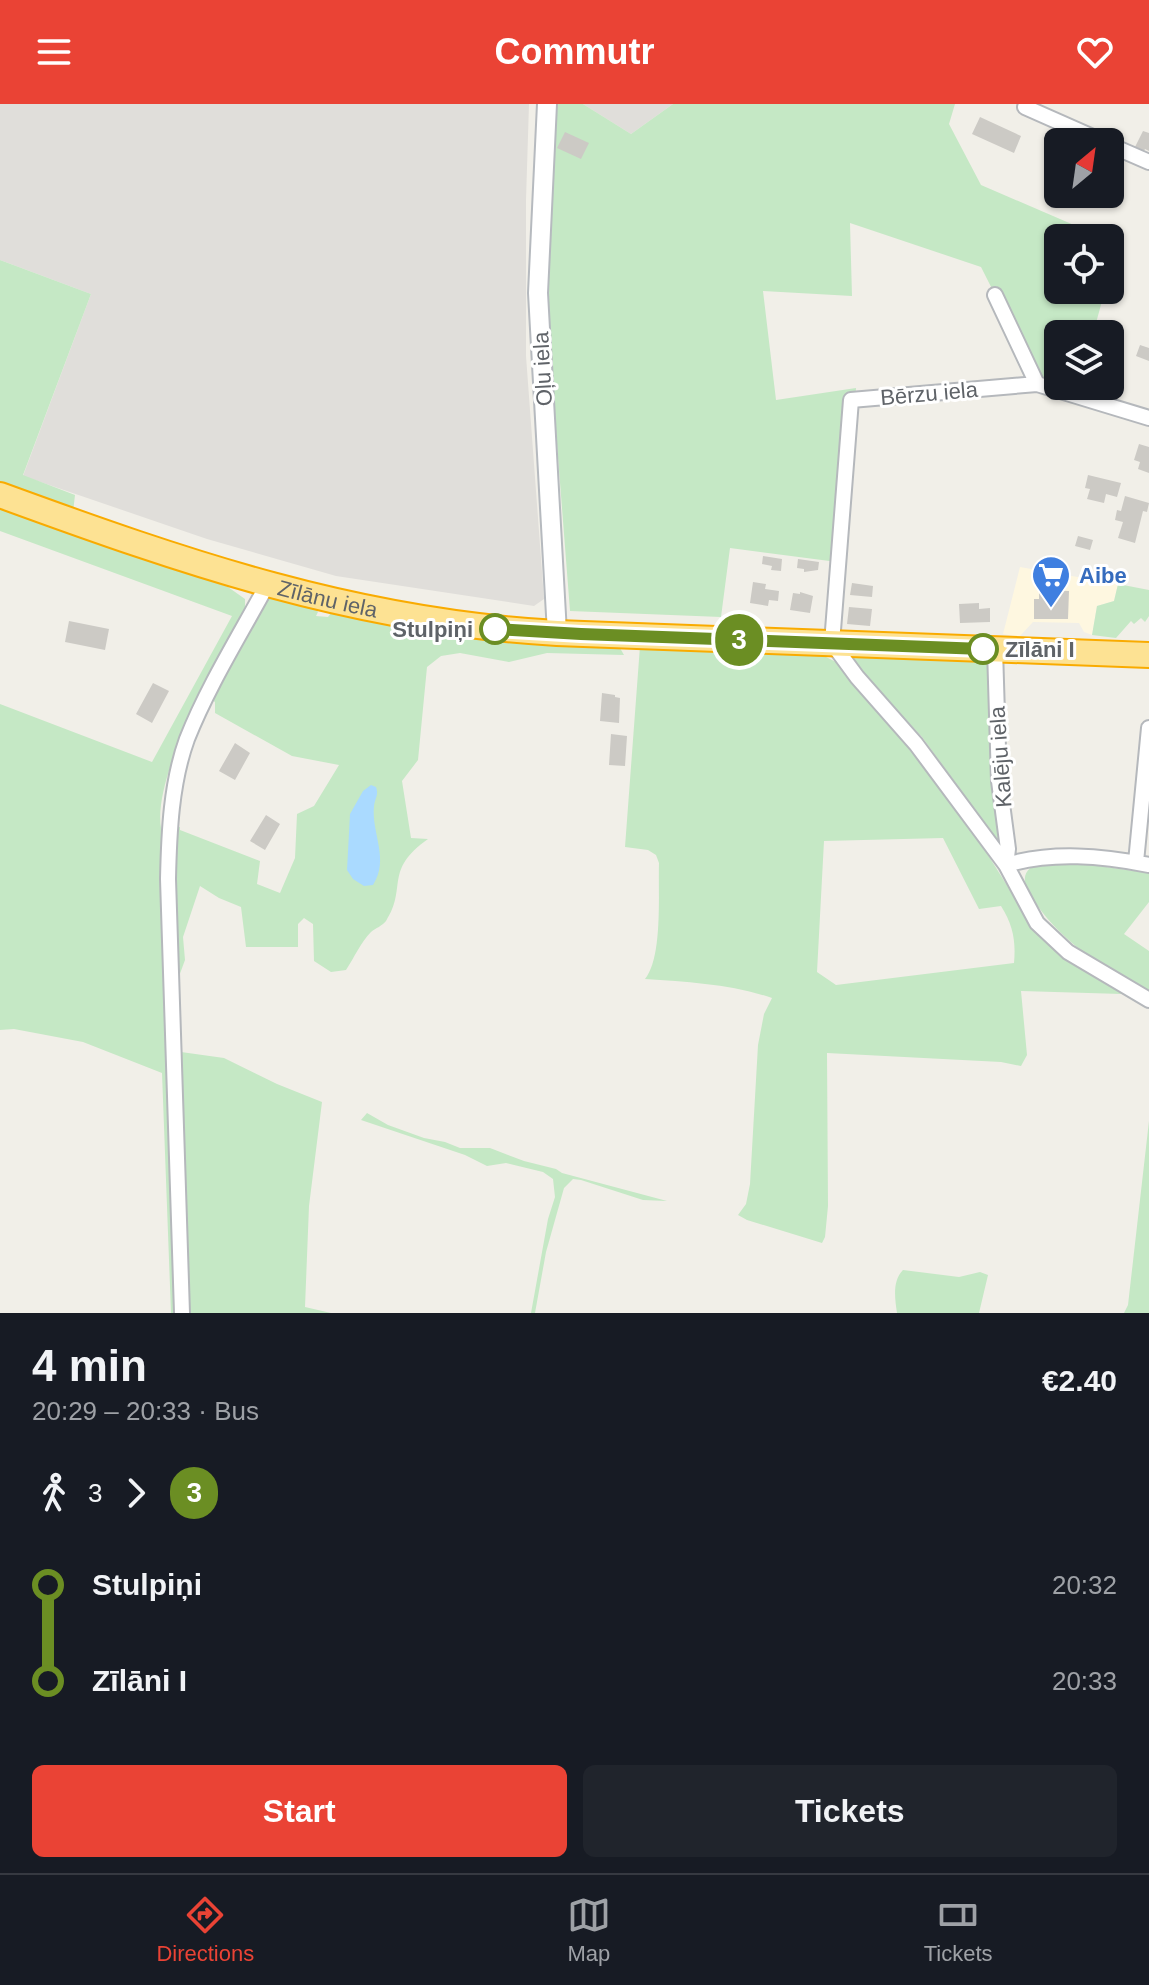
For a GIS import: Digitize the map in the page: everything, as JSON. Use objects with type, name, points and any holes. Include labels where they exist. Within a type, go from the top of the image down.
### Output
[{"type":"highway","name":"Zīlānu iela","points":[[0,495],[196,564],[267,585],[392,615],[466,626],[557,633],[1149,655]]},
{"type":"street","name":"Oļu iela","points":[[547,104],[538,293],[557,633]]},
{"type":"street","points":[[1025,107],[1072,128]]},
{"type":"street","points":[[1124,151],[1149,162]]},
{"type":"street","points":[[995,295],[1037,384]]},
{"type":"street","name":"Bērzu iela","points":[[832,643],[851,400],[1037,384],[1149,418]]},
{"type":"street","points":[[182,1313],[168,879],[170,817],[186,742],[267,585]]},
{"type":"street","points":[[832,643],[857,677],[916,744],[1006,865],[1037,923],[1068,952],[1149,1000]]},
{"type":"street","name":"Kalēju iela","points":[[995,649],[999,781],[1008,849],[1006,865]]},
{"type":"street","points":[[1006,865],[1052,856],[1091,857],[1142,864],[1149,728]]},
{"type":"shaded area","points":[[0,104],[529,104],[526,356],[544,599],[534,606],[336,576],[207,539],[23,476],[91,294],[0,260]]},
{"type":"shaded area","points":[[583,104],[673,104],[631,134]]},
{"type":"shaded area","points":[[1020,567],[1118,584],[1114,601],[1097,606],[1092,635],[1084,632],[1079,623],[1033,622],[1019,637],[1003,634]]},
{"type":"green space","points":[[557,104],[583,104],[631,134],[673,104],[955,104],[949,124],[981,185],[1072,224],[1044,224],[1044,304],[1101,304],[1097,320],[1044,320],[1044,383],[1039,382],[981,267],[850,223],[852,296],[763,291],[776,400],[856,388],[845,563],[730,548],[721,617],[570,611],[550,354],[548,258]]},
{"type":"green space","points":[[0,260],[91,294],[23,475],[75,495],[73,512],[0,484]]},
{"type":"green space","points":[[0,506],[228,587],[245,599],[245,609],[187,723],[164,789],[160,817],[164,838],[177,1313],[171,1313],[162,1073],[83,1042],[14,1029],[0,1030],[0,704],[152,762],[232,616],[0,531]]},
{"type":"green space","points":[[1118,584],[1149,590],[1149,616],[1145,622],[1141,618],[1134,624],[1131,621],[1116,638],[1092,635],[1097,606],[1114,601]]},
{"type":"green space","points":[[265,597],[316,609],[316,616],[328,617],[331,613],[462,635],[613,646],[620,648],[624,655],[547,653],[509,662],[460,653],[441,656],[427,667],[418,760],[402,781],[411,838],[428,839],[414,850],[401,870],[396,898],[386,921],[367,936],[346,970],[331,972],[314,961],[313,924],[304,918],[298,924],[298,947],[246,947],[241,907],[200,886],[183,937],[185,960],[178,979],[181,1052],[224,1058],[322,1102],[309,1206],[305,1307],[331,1313],[185,1313],[174,923],[175,828],[180,827],[180,830],[260,861],[257,884],[280,893],[295,858],[297,814],[314,806],[339,765],[292,756],[215,713],[215,702],[211,699]]},
{"type":"green space","points":[[640,646],[818,653],[836,662],[921,762],[983,847],[1038,935],[1076,966],[1122,994],[1021,991],[1027,1055],[1021,1066],[1001,1062],[827,1053],[828,1206],[822,1243],[738,1215],[746,1204],[750,1184],[758,1045],[764,1014],[772,998],[725,987],[645,979],[655,956],[657,940],[659,863],[656,855],[648,850],[625,847]],"holes":[[[943,838],[979,909],[1001,906],[1013,933],[1014,963],[836,985],[817,972],[824,841]]]},
{"type":"green space","points":[[856,654],[990,660],[1002,847],[922,737],[855,665]]},
{"type":"green space","points":[[1049,859],[1149,873],[1149,902],[1124,934],[1149,951],[1149,991],[1087,955],[1060,932],[1036,904],[1027,888],[1025,876],[1032,866]]},
{"type":"green space","points":[[367,1113],[388,1125],[424,1138],[460,1148],[490,1148],[562,1173],[667,1201],[643,1200],[573,1179],[564,1188],[546,1252],[535,1313],[531,1313],[555,1197],[553,1179],[543,1172],[506,1163],[487,1166],[465,1155],[361,1120]]},
{"type":"green space","points":[[1149,1121],[1149,1313],[1124,1313],[1128,1305]]},
{"type":"green space","points":[[903,1270],[959,1277],[980,1272],[988,1275],[979,1313],[897,1313],[896,1285]]},
{"type":"water","points":[[371,785],[376,787],[377,792],[374,816],[380,865],[373,885],[364,886],[353,879],[347,870],[350,814],[363,791]]},
{"type":"building","points":[[980,117],[1021,136],[1014,153],[972,134]]},
{"type":"building","points":[[1143,131],[1149,133],[1149,151],[1145,149],[1143,153],[1134,149]]},
{"type":"building","points":[[565,132],[589,143],[581,159],[557,148]]},
{"type":"building","points":[[1140,345],[1149,348],[1149,361],[1136,356]]},
{"type":"building","points":[[1139,444],[1149,447],[1149,473],[1138,469],[1140,462],[1134,460]]},
{"type":"building","points":[[1088,475],[1121,483],[1117,497],[1106,494],[1104,503],[1087,499],[1090,489],[1085,488]]},
{"type":"building","points":[[1125,496],[1149,503],[1147,512],[1143,511],[1135,543],[1118,538],[1123,522],[1115,520]]},
{"type":"building","points":[[1078,536],[1093,540],[1090,550],[1075,546]]},
{"type":"building","points":[[763,556],[782,559],[781,571],[771,570],[772,566],[762,564]]},
{"type":"building","points":[[798,559],[819,562],[818,570],[804,572],[804,569],[797,568]]},
{"type":"building","points":[[753,582],[766,584],[765,589],[779,591],[778,601],[769,600],[768,606],[750,603]]},
{"type":"building","points":[[852,583],[873,586],[872,597],[850,595]]},
{"type":"building","name":"Aibe","points":[[1039,590],[1069,591],[1068,619],[1034,619],[1034,599],[1039,599]]},
{"type":"building","points":[[793,593],[813,596],[810,613],[790,610]]},
{"type":"building","points":[[979,603],[979,609],[990,608],[990,622],[960,623],[959,604]]},
{"type":"building","points":[[849,607],[872,609],[870,626],[847,624]]},
{"type":"building","points":[[69,621],[109,629],[105,650],[65,642]]},
{"type":"building","points":[[153,683],[169,691],[152,723],[136,714]]},
{"type":"building","points":[[602,693],[620,698],[619,723],[600,721]]},
{"type":"building","points":[[611,734],[627,736],[625,766],[609,765]]},
{"type":"building","points":[[235,743],[250,753],[235,780],[219,771]]},
{"type":"building","points":[[266,815],[280,824],[265,850],[250,841]]},
{"type":"bus line","name":"3","points":[[495,629],[983,649]]},
{"type":"place","name":"Aibe","points":[[1051,609]]},
{"type":"place","name":"Stulpiņi","points":[[495,629]]},
{"type":"place","name":"Zīlāni I","points":[[983,649]]}]
